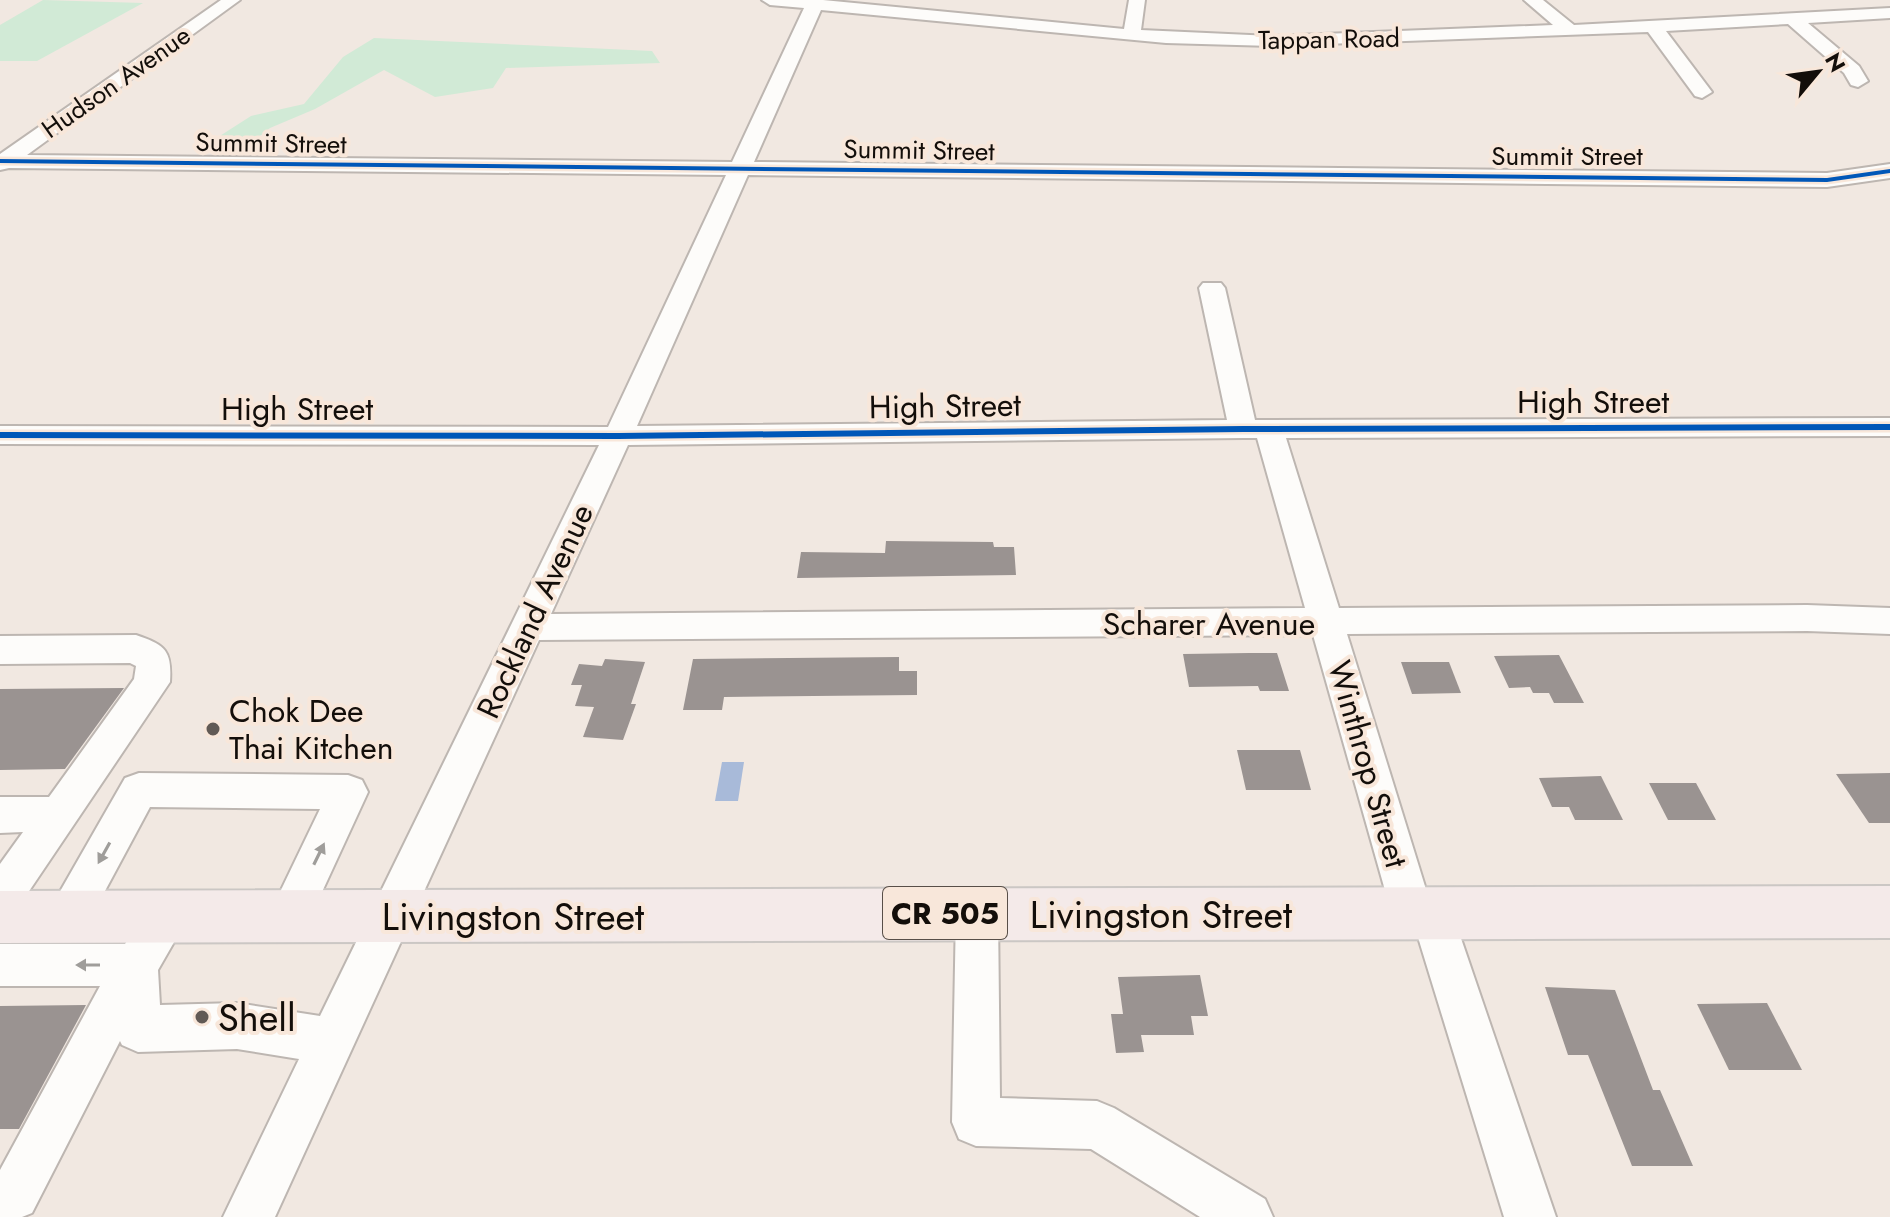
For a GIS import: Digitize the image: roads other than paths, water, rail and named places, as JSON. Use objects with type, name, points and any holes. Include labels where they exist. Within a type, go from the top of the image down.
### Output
[{"type":"main road","name":"Livingston Street","points":[[0,917],[1890,912]]},
{"type":"street","name":"Hudson Avenue","points":[[1,162],[232,0]]},
{"type":"street","name":"Tappan Road","points":[[770,0],[1132,32],[1166,38],[1272,41],[1571,31],[1890,13]]},
{"type":"street","points":[[1132,32],[1137,0]]},
{"type":"street","points":[[1532,0],[1571,31]]},
{"type":"street","points":[[1867,0],[1890,13]]},
{"type":"street","name":"Rockland Avenue","points":[[249,1217],[618,436],[736,170],[815,4]]},
{"type":"street","points":[[1677,8],[1698,24]]},
{"type":"street","points":[[1793,19],[1852,70],[1858,81]]},
{"type":"street","points":[[1654,27],[1702,92]]},
{"type":"street","name":"Summit Street","points":[[1,162],[1838,179],[1890,171]]},
{"type":"street","name":"Winthrop Street","points":[[1212,288],[1256,429],[1328,624],[1422,915],[1530,1217]]},
{"type":"street","name":"High Street","points":[[0,435],[618,436],[1256,429],[1890,427]]},
{"type":"street","name":"Scharer Avenue","points":[[527,627],[1328,624],[1807,618],[1890,621]]},
{"type":"street","points":[[0,650],[136,649],[154,660],[152,682],[0,898]]},
{"type":"street","points":[[69,916],[139,790],[348,792],[289,917]]},
{"type":"street","points":[[0,815],[59,814]]},
{"type":"street","points":[[977,913],[976,1122],[1097,1125],[1247,1217]]},
{"type":"street","points":[[0,1195],[14,1195],[136,965],[168,916]]},
{"type":"street","points":[[0,965],[136,965]]},
{"type":"street","points":[[136,965],[138,1029],[237,1026],[332,1041]]},
{"type":"water","points":[[722,762],[744,762],[738,801],[715,801]]},
{"type":"place","name":"Chok Dee Thai Kitchen","points":[[213,729]]},
{"type":"place","name":"Shell","points":[[202,1017]]}]
